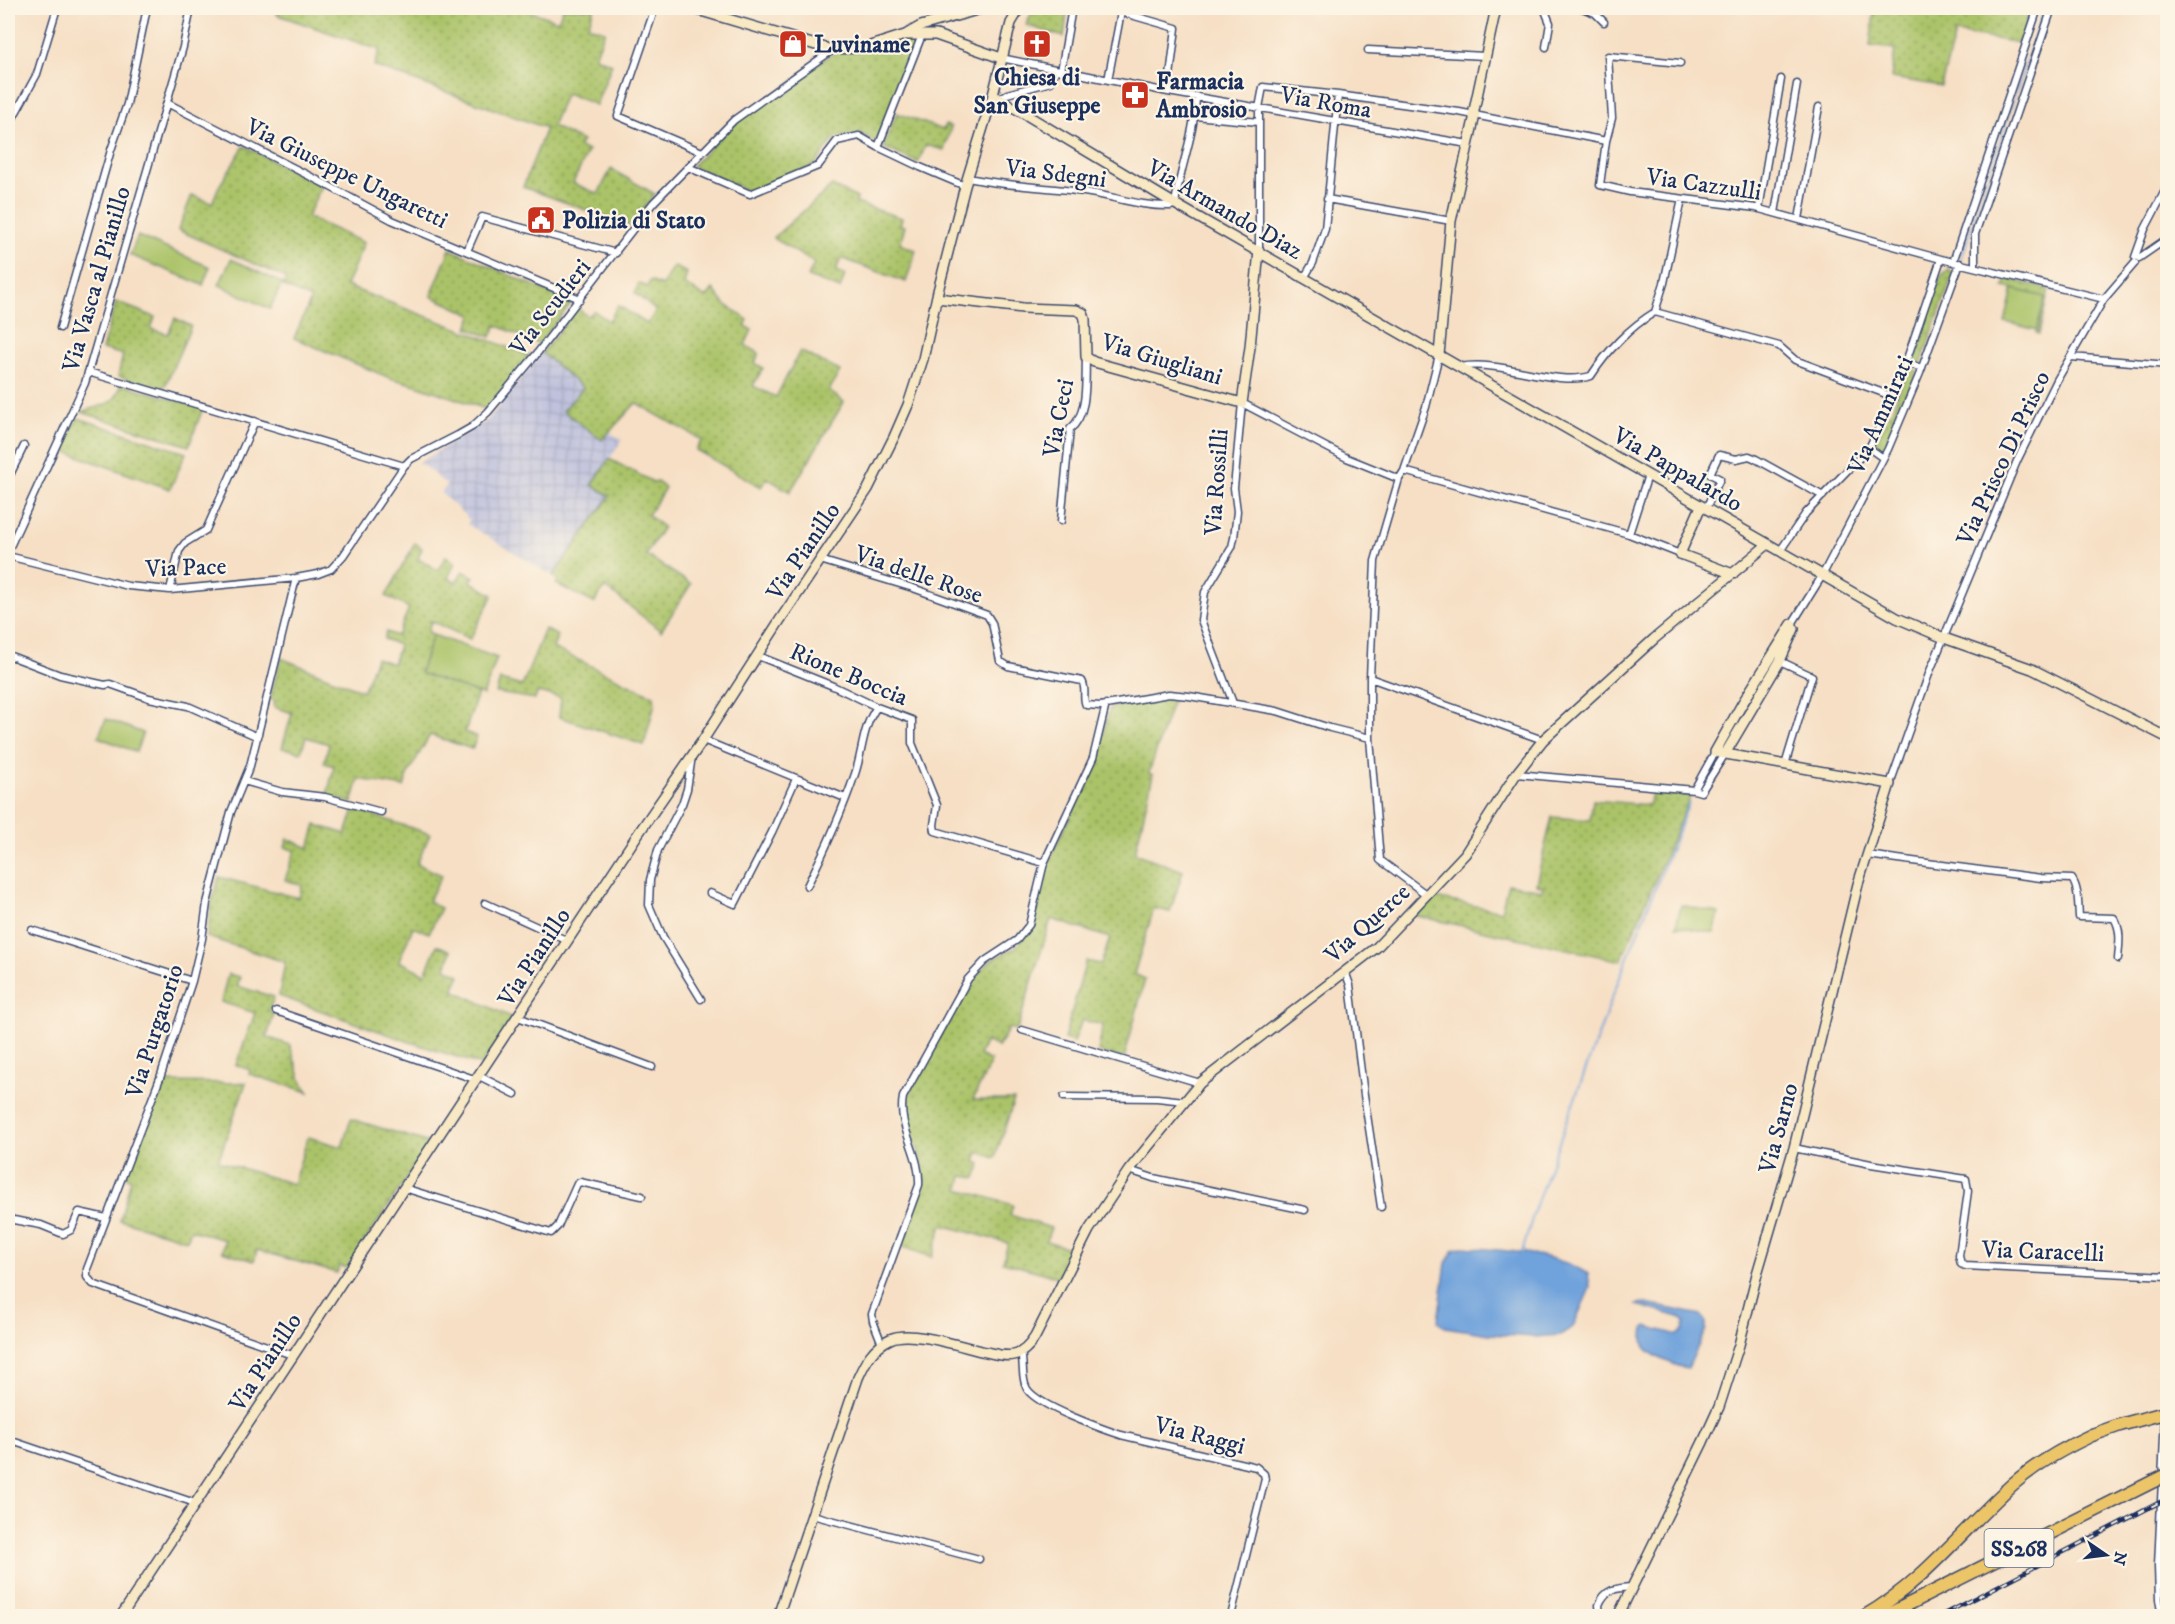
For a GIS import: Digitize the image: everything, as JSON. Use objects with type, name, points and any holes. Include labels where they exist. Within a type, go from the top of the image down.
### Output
[{"type":"highway","name":"SS268","points":[[1865,1617],[1893,1599],[1926,1572],[2014,1483],[2048,1458],[2092,1435],[2168,1412]]},
{"type":"highway","name":"SS268","points":[[1885,1617],[2168,1474]]},
{"type":"street","points":[[9,125],[37,74],[57,8]]},
{"type":"street","points":[[60,328],[127,104],[147,8]]},
{"type":"street","name":"Via Vasca al Pianillo","points":[[8,551],[85,383],[183,47],[191,8]]},
{"type":"street","points":[[655,8],[618,116],[702,152]]},
{"type":"street","points":[[691,8],[832,49],[864,48],[905,35],[921,26],[973,9],[984,8]]},
{"type":"street","name":"Via Pianillo","points":[[121,1617],[292,1355],[868,489],[908,405],[923,359],[967,182],[996,97],[1001,58],[1011,22],[1020,8]]},
{"type":"street","points":[[996,97],[1052,82],[1059,70],[1072,8]]},
{"type":"street","points":[[1107,8],[1176,28],[1168,92]]},
{"type":"street","points":[[1427,895],[1380,860],[1370,738],[1375,561],[1399,479],[1404,471],[1426,407],[1439,355],[1451,221],[1496,9],[1478,8]]},
{"type":"street","points":[[1544,8],[1550,23],[1546,47]]},
{"type":"street","points":[[1582,8],[1594,13],[1604,22]]},
{"type":"street","name":"Via Ammirati","points":[[1792,624],[1822,576],[1883,458],[1922,368],[2038,8]]},
{"type":"street","points":[[1975,267],[1975,234],[2052,8]]},
{"type":"street","points":[[1108,80],[1121,12]]},
{"type":"street","points":[[905,35],[936,35],[1001,58]]},
{"type":"street","points":[[878,147],[922,35]]},
{"type":"street","name":"Via Scudieri","points":[[331,569],[343,556],[404,466],[411,459],[472,426],[488,412],[580,299],[653,203],[702,152],[734,120],[832,49]]},
{"type":"street","points":[[1368,50],[1485,56]]},
{"type":"street","points":[[1259,250],[1259,108],[1262,89],[1267,86],[1474,115],[1606,141],[1612,118],[1608,56],[1680,63]]},
{"type":"street","name":"Via Roma","points":[[1001,58],[1168,92],[1468,144]]},
{"type":"street","points":[[1759,209],[1781,79]]},
{"type":"street","points":[[1775,213],[1797,84]]},
{"type":"street","points":[[1304,278],[1322,242],[1325,229],[1338,95]]},
{"type":"street","points":[[1176,204],[1195,116],[1196,96]]},
{"type":"street","name":"Via Armando Diaz","points":[[996,97],[1176,204],[1439,355]]},
{"type":"street","name":"Via Giuseppe Ungaretti","points":[[167,103],[392,220],[580,299]]},
{"type":"street","points":[[1799,219],[1819,107]]},
{"type":"street","points":[[1195,116],[1259,122]]},
{"type":"street","name":"Via Sdegni","points":[[688,167],[750,195],[818,166],[837,141],[859,136],[920,167],[967,182],[1085,192],[1162,206],[1176,204]]},
{"type":"street","name":"Via Cazzulli","points":[[1606,141],[1600,185],[1630,192],[1759,209],[1956,263],[2104,298]]},
{"type":"street","points":[[2136,259],[2145,229],[2168,185]]},
{"type":"street","points":[[1327,199],[1451,221]]},
{"type":"street","points":[[1460,367],[1502,368],[1578,380],[1591,376],[1636,324],[1655,312],[1664,283],[1682,199]]},
{"type":"street","points":[[467,250],[482,217],[616,253]]},
{"type":"street","points":[[2136,259],[2168,238]]},
{"type":"street","name":"Via Rossilli","points":[[1233,703],[1201,620],[1205,592],[1232,547],[1234,538],[1237,511],[1234,488],[1259,250]]},
{"type":"street","name":"Via Ammirati","points":[[1780,551],[1806,513],[1869,448],[1894,397],[1941,259]]},
{"type":"street","name":"Via Prisco Di Prisco","points":[[1944,638],[2017,461],[2057,380],[2104,298],[2136,259]]},
{"type":"street","name":"Via Giugliani","points":[[937,298],[1023,308],[1076,310],[1083,313],[1085,319],[1086,357],[1094,362],[1242,403],[1347,458],[1399,479]]},
{"type":"street","points":[[1655,312],[1779,346],[1795,360],[1894,397]]},
{"type":"street","name":"Via Pappalardo","points":[[1439,355],[1897,618],[1944,638],[2032,669],[2168,738]]},
{"type":"street","name":"Via Ceci","points":[[1061,521],[1070,429],[1079,420],[1085,384],[1086,357]]},
{"type":"street","name":"Via Prisco Di Prisco","points":[[2071,357],[2168,365]]},
{"type":"street","points":[[1906,363],[1922,368]]},
{"type":"street","points":[[88,372],[404,466]]},
{"type":"street","points":[[170,590],[179,552],[185,543],[206,530],[255,421]]},
{"type":"street","points":[[8,478],[24,446]]},
{"type":"street","points":[[1869,448],[1883,458]]},
{"type":"street","name":"Via Ammirati","points":[[1703,507],[1720,479],[1710,474],[1719,455],[1736,459],[1749,456],[1823,496]]},
{"type":"street","points":[[1404,471],[1629,534],[1733,574]]},
{"type":"street","points":[[1629,534],[1648,475]]},
{"type":"street","points":[[1680,554],[1703,507]]},
{"type":"street","name":"Via Querce","points":[[1021,1352],[1035,1337],[1089,1230],[1129,1170],[1200,1083],[1377,947],[1465,854],[1516,774],[1544,740],[1654,639],[1768,544]]},
{"type":"street","name":"Via Pace","points":[[8,556],[128,586],[170,590],[296,578],[331,569]]},
{"type":"street","name":"Via delle Rose","points":[[820,560],[912,588],[987,615],[992,623],[1000,661],[1008,666],[1082,681],[1085,685],[1086,705],[1106,704]]},
{"type":"street","name":"Via Purgatorio","points":[[292,1355],[93,1284],[87,1277],[87,1269],[160,1078],[192,981],[202,939],[207,903],[231,812],[258,737],[296,578]]},
{"type":"street","points":[[1516,774],[1697,792],[1704,790],[1780,661],[1793,633],[1792,624]]},
{"type":"street","points":[[1694,790],[1742,704],[1792,624]]},
{"type":"street","name":"Via Sarno","points":[[1618,1617],[1719,1407],[1739,1345],[1794,1148],[1866,855],[1930,671],[1944,638]]},
{"type":"street","points":[[8,655],[60,675],[105,685],[110,684],[149,698],[188,706],[258,737]]},
{"type":"street","name":"Rione Boccia","points":[[758,656],[912,720],[912,743],[937,806],[935,831],[1044,863]]},
{"type":"street","points":[[1780,661],[1812,675],[1785,765]]},
{"type":"street","points":[[1370,678],[1544,740]]},
{"type":"street","points":[[882,1344],[872,1314],[920,1179],[917,1158],[902,1120],[900,1109],[903,1097],[968,979],[985,961],[1017,940],[1029,925],[1044,863],[1093,758],[1106,704],[1169,694],[1277,711],[1370,738]]},
{"type":"street","points":[[807,886],[856,772],[866,725],[877,707]]},
{"type":"street","points":[[703,740],[845,798]]},
{"type":"street","points":[[1715,752],[1890,784]]},
{"type":"street","points":[[692,755],[692,768],[684,797],[658,850],[650,880],[649,905],[663,937],[701,999]]},
{"type":"street","points":[[710,893],[735,904],[796,779]]},
{"type":"street","points":[[243,781],[282,792],[325,797],[381,812]]},
{"type":"street","points":[[1866,855],[2041,878],[2072,879],[2075,881],[2079,917],[2114,918],[2118,924],[2120,929],[2118,959]]},
{"type":"street","points":[[485,903],[568,941]]},
{"type":"street","points":[[32,930],[192,981]]},
{"type":"street","points":[[1345,971],[1350,985],[1381,1207]]},
{"type":"street","points":[[276,1011],[478,1078],[515,1094]]},
{"type":"street","points":[[518,1017],[652,1067]]},
{"type":"street","points":[[1022,1030],[1200,1083]]},
{"type":"street","points":[[1064,1097],[1157,1098],[1185,1101]]},
{"type":"street","name":"Via Caracelli","points":[[1794,1148],[1871,1164],[1966,1179],[1968,1191],[1959,1256],[1961,1264],[1965,1266],[2168,1276]]},
{"type":"street","points":[[1129,1170],[1153,1178],[1305,1210]]},
{"type":"street","points":[[404,1188],[551,1233],[558,1226],[576,1184],[580,1182],[642,1196]]},
{"type":"street","points":[[8,1219],[41,1225],[63,1234],[70,1230],[79,1212],[106,1218]]},
{"type":"street","points":[[778,1617],[858,1378],[873,1351],[900,1336],[914,1336],[999,1354],[1013,1355],[1021,1352]]},
{"type":"street","points":[[2162,1617],[2158,1566],[2168,1351]]},
{"type":"street","name":"Via Raggi","points":[[1021,1352],[1025,1385],[1040,1401],[1121,1435],[1256,1467],[1264,1474],[1265,1479],[1231,1617]]},
{"type":"street","points":[[12,1441],[195,1503]]},
{"type":"street","points":[[812,1515],[979,1559]]},
{"type":"street","points":[[1600,1617],[1599,1605],[1607,1592],[1632,1587]]},
{"type":"shaded area","points":[[542,353],[584,388],[564,410],[601,440],[609,432],[622,440],[592,485],[610,496],[553,576],[467,524],[470,520],[441,493],[447,485],[423,465],[417,464],[487,421]]},
{"type":"green space","points":[[278,8],[522,8],[558,21],[563,8],[594,8],[588,26],[605,31],[595,57],[612,64],[596,105],[566,93],[552,126],[582,141],[578,146],[588,151],[573,183],[598,194],[611,169],[655,194],[630,226],[523,187],[546,128],[374,66],[380,50],[278,15],[276,13]]},
{"type":"green space","points":[[1034,8],[1068,8],[1064,37],[1026,25]]},
{"type":"green space","points":[[1845,8],[2031,8],[2020,43],[1955,33],[1941,86],[1891,78],[1895,49],[1870,46],[1874,13]]},
{"type":"green space","points":[[919,37],[877,143],[860,133],[835,138],[815,165],[750,192],[692,166],[736,121],[835,52]]},
{"type":"green space","points":[[897,113],[943,130],[945,125],[951,127],[944,150],[926,145],[918,163],[883,147]]},
{"type":"green space","points":[[244,146],[322,186],[307,217],[364,243],[346,286],[531,356],[486,409],[390,378],[294,338],[311,299],[283,286],[286,278],[178,230],[192,195],[212,203],[218,188]]},
{"type":"green space","points":[[832,186],[857,198],[856,203],[902,218],[900,225],[905,226],[900,244],[916,250],[906,282],[841,258],[836,271],[845,275],[840,289],[808,277],[814,263],[773,238]]},
{"type":"green space","points":[[138,236],[210,267],[203,285],[130,255]]},
{"type":"green space","points":[[450,249],[572,302],[539,344],[496,325],[491,337],[468,328],[472,315],[431,296]]},
{"type":"green space","points":[[231,259],[282,283],[270,309],[219,285]]},
{"type":"green space","points":[[673,266],[687,273],[684,284],[706,298],[713,289],[725,304],[748,320],[745,326],[752,330],[745,345],[759,353],[755,363],[763,368],[753,386],[776,397],[800,351],[840,371],[829,391],[844,402],[790,492],[767,478],[761,487],[696,450],[702,440],[636,403],[602,440],[563,411],[583,388],[542,353],[577,308],[588,316],[594,311],[609,321],[618,305],[647,324],[656,311],[635,293],[639,283],[647,287],[650,281],[662,286]]},
{"type":"green space","points":[[1949,269],[1953,275],[1921,364],[1914,362],[1926,329],[1923,323],[1941,276]]},
{"type":"green space","points":[[2007,279],[2049,289],[2039,334],[2036,333],[2045,297],[2004,287]]},
{"type":"green space","points":[[2013,289],[2045,297],[2037,330],[2005,322]]},
{"type":"green space","points":[[116,302],[155,317],[151,329],[168,334],[175,318],[191,326],[165,386],[157,389],[118,376],[123,355],[102,349]]},
{"type":"green space","points":[[1908,368],[1918,371],[1882,451],[1873,447],[1891,412]]},
{"type":"green space","points":[[121,384],[203,408],[189,446],[81,412],[111,401],[119,392]]},
{"type":"green space","points":[[78,418],[186,453],[170,489],[61,450]]},
{"type":"green space","points":[[609,459],[665,488],[648,515],[663,527],[646,555],[691,584],[661,631],[605,587],[594,603],[556,584],[558,579],[553,576],[610,496],[592,485]]},
{"type":"green space","points":[[415,543],[422,548],[418,559],[438,570],[446,556],[455,563],[448,578],[456,582],[463,571],[474,577],[470,581],[493,595],[470,639],[431,621],[428,631],[433,635],[420,672],[478,693],[465,732],[477,737],[472,749],[430,735],[408,774],[404,787],[359,779],[352,803],[327,796],[334,766],[324,763],[329,744],[306,737],[301,752],[282,748],[292,713],[274,707],[275,701],[270,699],[281,658],[363,691],[376,658],[393,664],[399,645],[384,639],[386,632],[397,636],[409,608],[386,596]]},
{"type":"green space","points":[[545,629],[558,636],[553,648],[654,696],[655,703],[644,745],[559,717],[561,698],[538,692],[535,699],[496,693],[500,680],[522,686]]},
{"type":"green space","points":[[433,635],[497,658],[483,695],[420,673]]},
{"type":"green space","points":[[1173,699],[1149,773],[1153,775],[1135,853],[1183,871],[1170,912],[1154,908],[1134,974],[1145,979],[1124,1059],[1098,1052],[1103,1025],[1082,1020],[1074,1042],[1064,1039],[1086,961],[1101,964],[1110,938],[1051,919],[1017,1030],[1009,1028],[998,1047],[986,1041],[979,1055],[991,1061],[973,1100],[1014,1100],[995,1158],[978,1152],[975,1161],[981,1164],[976,1178],[962,1176],[959,1189],[1013,1205],[1010,1215],[1051,1228],[1046,1241],[1072,1249],[1058,1277],[1003,1262],[1008,1243],[942,1225],[932,1257],[900,1246],[923,1177],[923,1166],[905,1112],[910,1090],[967,988],[983,968],[993,959],[1016,947],[1031,928],[1045,869],[1097,759],[1109,710],[1112,707]]},
{"type":"green space","points":[[106,719],[143,733],[136,752],[98,737]]},
{"type":"green space","points":[[1653,789],[1691,795],[1621,961],[1413,915],[1430,897],[1501,911],[1508,884],[1542,890],[1543,886],[1536,884],[1552,817],[1590,820],[1593,800],[1649,805]]},
{"type":"green space","points":[[354,809],[430,834],[417,864],[442,875],[428,902],[441,908],[429,933],[413,927],[399,961],[425,974],[437,945],[451,951],[446,968],[460,975],[453,990],[513,1018],[482,1065],[279,996],[285,962],[207,937],[212,900],[219,877],[299,898],[302,885],[285,880],[295,851],[285,847],[288,839],[309,848],[316,825],[346,834]]},
{"type":"green space","points":[[1681,905],[1719,913],[1714,933],[1676,926]]},
{"type":"green space","points":[[228,974],[240,977],[237,986],[274,997],[269,1010],[274,1013],[267,1037],[290,1045],[302,1083],[309,1092],[249,1074],[250,1070],[236,1065],[255,1013],[221,1002]]},
{"type":"green space","points":[[161,1082],[246,1083],[218,1161],[293,1184],[308,1137],[342,1147],[351,1119],[430,1143],[347,1268],[339,1266],[337,1273],[257,1250],[254,1261],[222,1251],[225,1240],[191,1230],[187,1240],[120,1220],[131,1179],[125,1176]]},
{"type":"water","points":[[1463,1247],[1544,1256],[1574,1266],[1588,1274],[1590,1288],[1573,1327],[1560,1335],[1535,1337],[1489,1334],[1445,1327],[1438,1321],[1446,1263],[1454,1250]]},
{"type":"water","points":[[1641,1303],[1701,1315],[1706,1323],[1706,1329],[1688,1368],[1653,1354],[1645,1347],[1643,1340],[1646,1326],[1678,1335],[1683,1330],[1685,1322],[1679,1317],[1637,1305]]},
{"type":"waterway","points":[[1961,259],[2044,8]]},
{"type":"waterway","points":[[1522,1253],[1536,1205],[1616,987],[1689,803]]},
{"type":"railway","points":[[1940,1616],[2168,1498]]},
{"type":"place","name":"Luviname","points":[[793,44]]},
{"type":"place","name":"Chiesa di San Giuseppe","points":[[1037,44]]},
{"type":"place","name":"Farmacia Ambrosio","points":[[1135,95]]},
{"type":"place","name":"Polizia di Stato","points":[[541,220]]}]
